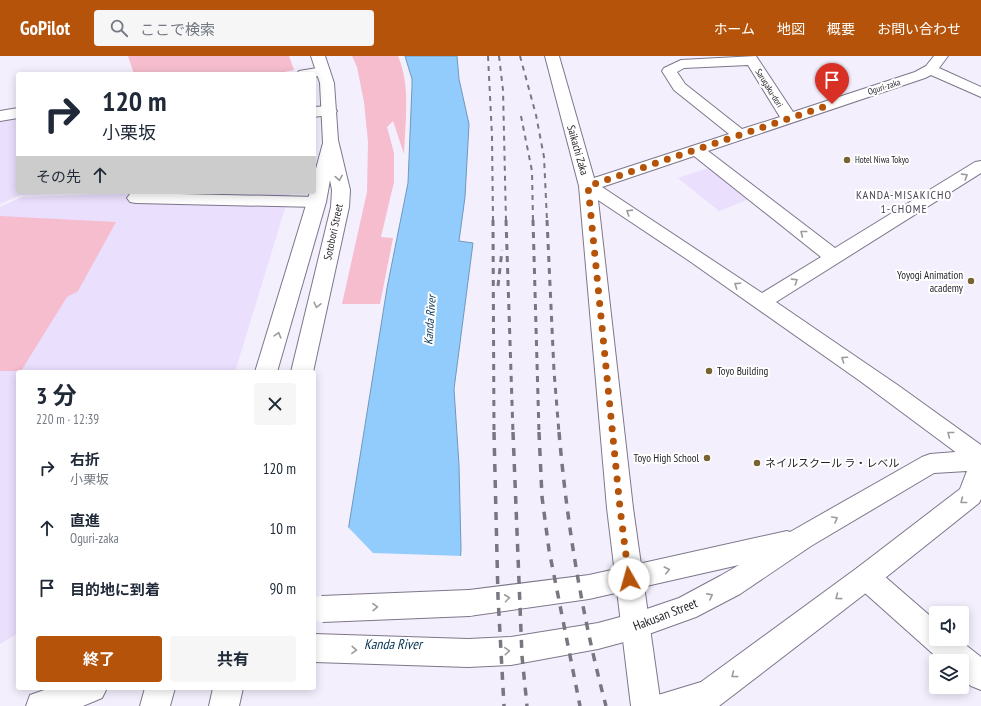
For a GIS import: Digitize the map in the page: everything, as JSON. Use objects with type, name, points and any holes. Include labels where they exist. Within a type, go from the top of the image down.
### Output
[{"type":"street","points":[[318,56],[326,83],[321,108],[330,140]]},
{"type":"street","name":"Saikachi Zaka","points":[[552,56],[557,79],[588,186],[620,508],[646,706]]},
{"type":"street","points":[[941,56],[931,70],[981,92]]},
{"type":"street","points":[[740,135],[679,87],[669,71],[682,64],[751,59]]},
{"type":"street","name":"Sarugaku-dori","points":[[751,59],[789,119]]},
{"type":"street","name":"Oguri-zaka","points":[[588,186],[920,75],[931,70]]},
{"type":"street","points":[[316,72],[323,71]]},
{"type":"street","points":[[0,116],[16,113]]},
{"type":"street","name":"Sotobori Street","points":[[267,370],[317,202],[330,140]]},
{"type":"street","name":"Sotobori Street","points":[[302,370],[340,207],[340,180],[330,140]]},
{"type":"street","points":[[696,150],[834,257]]},
{"type":"street","points":[[762,302],[981,166]]},
{"type":"street","points":[[588,186],[642,220],[932,420],[981,459]]},
{"type":"street","points":[[136,198],[317,202]]},
{"type":"street","name":"Hakusan Street","points":[[316,648],[468,653],[511,651],[598,636],[635,626],[686,608],[730,585],[802,538],[930,464],[981,459]]},
{"type":"street","points":[[669,706],[708,695],[866,577],[970,496],[981,467]]},
{"type":"street","points":[[318,609],[469,603],[589,587],[802,538]]},
{"type":"street","points":[[866,577],[929,633]]},
{"type":"street","points":[[945,646],[981,676]]},
{"type":"street","points":[[40,706],[86,690]]},
{"type":"street","points":[[155,706],[159,690]]},
{"type":"street","points":[[224,706],[228,690]]},
{"type":"shaded area","points":[[128,56],[289,56],[294,70],[284,72],[133,72]]},
{"type":"shaded area","points":[[352,56],[398,56],[405,79],[406,104],[404,154],[393,121],[387,127],[394,153],[394,182],[381,237],[393,238],[380,304],[342,304],[367,192],[368,142],[364,102],[357,67]]},
{"type":"shaded area","points":[[16,119],[16,194],[60,194],[21,195],[0,204],[0,122]]},
{"type":"shaded area","points":[[711,167],[752,198],[719,211],[678,178]]},
{"type":"shaded area","points":[[103,194],[289,194],[236,370],[16,370],[16,634],[0,644],[0,207],[22,197]]},
{"type":"shaded area","points":[[0,216],[116,222],[78,291],[67,297],[22,370],[0,371]]},
{"type":"water","name":"Kanda River","points":[[405,56],[457,56],[459,79],[469,124],[465,197],[459,241],[473,243],[454,389],[459,465],[461,549],[451,706],[320,706],[387,288],[408,183],[412,79]]},
{"type":"pier","points":[[347,526],[373,553],[463,556],[453,706],[318,706]]},
{"type":"railway","points":[[488,56],[492,136],[493,221]]},
{"type":"railway","points":[[499,56],[503,90],[506,221]]},
{"type":"railway","points":[[520,56],[536,115],[544,157],[547,221]]},
{"type":"railway","points":[[521,116],[532,171],[533,221]]},
{"type":"railway","points":[[493,220],[494,433]]},
{"type":"railway","points":[[506,220],[513,433]]},
{"type":"railway","points":[[533,220],[539,433]]},
{"type":"railway","points":[[547,220],[554,371],[559,433]]},
{"type":"railway","points":[[498,286],[502,250]]},
{"type":"railway","points":[[494,432],[498,597],[504,706]]},
{"type":"railway","points":[[513,432],[522,656],[527,706]]},
{"type":"railway","points":[[539,432],[542,497],[549,550],[580,706]]},
{"type":"railway","points":[[559,432],[566,501],[576,570],[597,672],[606,706]]},
{"type":"place","name":"Hotel Niwa Tokyo","points":[[847,160]]},
{"type":"place","name":"Yoyogi Animation academy","points":[[971,281]]},
{"type":"place","name":"Toyo Building","points":[[709,371]]},
{"type":"place","name":"Toyo High School","points":[[707,458]]},
{"type":"place","name":"ネイルスクール ラ・レベル","points":[[757,463]]},
{"type":"district","name":"KANDA-MISAKICHO 1-CHOME","points":[[904,202]]},
{"type":"route","points":[[629,579],[623,538],[588,186],[832,104]]}]
